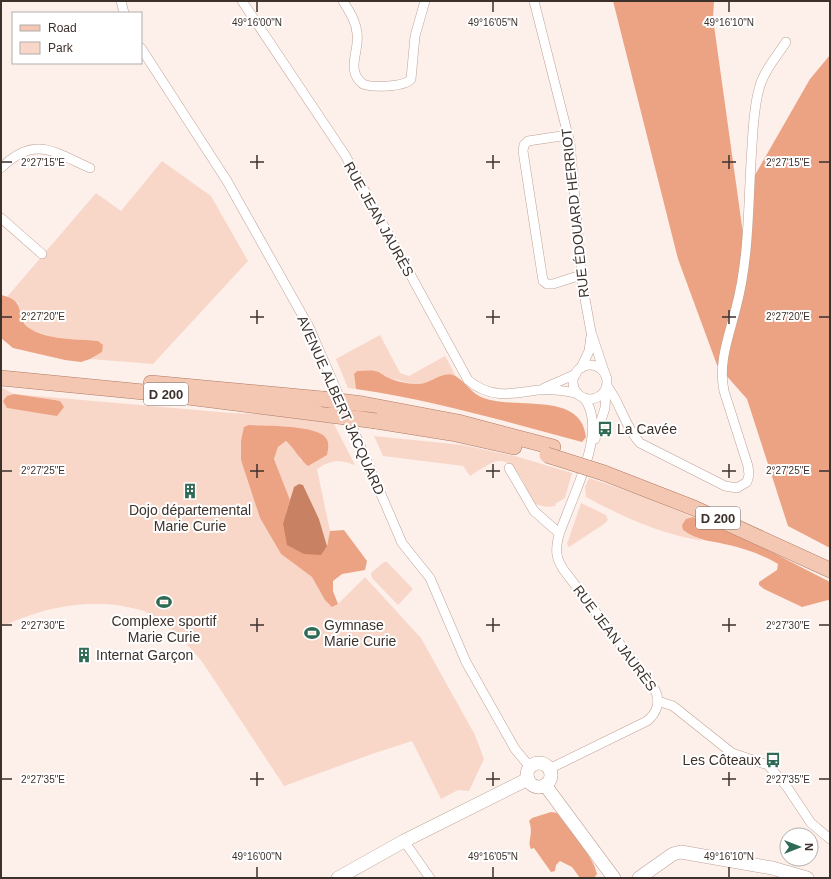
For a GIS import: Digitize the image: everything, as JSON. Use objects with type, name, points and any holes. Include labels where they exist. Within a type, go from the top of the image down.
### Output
[{"type":"main road","name":"D 200","points":[[1,368],[322,399],[363,404],[445,420],[606,468],[713,505],[830,560]]},
{"type":"main road","name":"D 200","points":[[1,378],[164,394],[376,421],[550,451]]},
{"type":"main road","name":"D 200","points":[[606,468],[830,570]]},
{"type":"street","points":[[121,1],[124,12]]},
{"type":"street","name":"RUE JEAN JAURÈS","points":[[242,1],[345,155],[465,376],[476,386],[500,394],[513,395],[538,390],[560,390],[581,396]]},
{"type":"street","points":[[343,1],[354,21],[357,32],[358,42],[354,72],[363,84],[375,86],[409,82],[411,78],[415,36],[425,1]]},
{"type":"street","name":"RUE ÉDOUARD HERRIOT","points":[[534,1],[568,135],[581,274],[591,332],[605,374]]},
{"type":"street","points":[[606,388],[619,403],[634,435],[640,443],[725,486],[737,488],[747,482],[748,466],[724,392],[722,380],[723,364],[739,297],[747,251],[750,177],[757,96],[761,80],[786,42]]},
{"type":"street","name":"AVENUE ALBERT JACQUARD","points":[[142,50],[222,172],[309,328],[396,530],[406,549],[430,578],[466,662],[529,773]]},
{"type":"street","points":[[568,135],[528,141],[524,145],[523,151],[543,281],[547,284],[553,284],[581,274]]},
{"type":"street","points":[[1,168],[21,154],[42,149],[61,153],[90,168]]},
{"type":"street","points":[[1,218],[42,254]]},
{"type":"street","name":"RUE ÉDOUARD HERRIOT","points":[[578,371],[589,351],[591,332]]},
{"type":"street","points":[[509,468],[534,511],[559,533],[603,417],[606,388],[605,374],[595,366],[589,365],[578,371],[574,384],[591,409],[593,421],[590,449]]},
{"type":"street","name":"RUE JEAN JAURÈS","points":[[538,390],[578,371]]},
{"type":"street","points":[[581,396],[596,398],[601,395],[606,388]]},
{"type":"street","name":"RUE JEAN JAURÈS","points":[[559,533],[557,556],[562,569],[655,690],[658,702],[673,706],[732,754],[768,765],[787,787],[811,823],[830,839]]},
{"type":"street","points":[[549,769],[647,721],[654,713],[658,702]]},
{"type":"street","points":[[338,878],[529,773],[535,764],[541,763],[549,769],[550,777],[545,785]]},
{"type":"street","points":[[529,773],[536,786],[545,785]]},
{"type":"street","points":[[545,785],[614,878]]},
{"type":"street","points":[[404,841],[430,878]]},
{"type":"street","points":[[639,878],[673,854],[681,852],[781,870],[807,878]]},
{"type":"green space","points":[[162,161],[211,196],[248,261],[153,364],[90,359],[102,352],[87,340],[47,335],[32,330],[27,326],[22,318],[18,303],[7,297],[96,193],[121,211]]},
{"type":"green space","points":[[380,335],[400,373],[409,376],[445,356],[457,378],[453,375],[421,384],[413,384],[389,378],[376,371],[357,371],[354,374],[356,389],[348,388],[336,359]]},
{"type":"green space","name":"Complexe sportif Marie Curie","points":[[1,387],[14,394],[231,413],[270,414],[333,422],[355,465],[335,461],[317,469],[330,531],[327,546],[319,519],[303,485],[294,487],[290,500],[274,459],[278,447],[286,441],[295,448],[301,461],[327,455],[249,425],[256,505],[260,518],[281,554],[312,577],[332,607],[338,604],[365,577],[421,638],[475,735],[484,759],[469,791],[458,790],[441,799],[412,741],[284,786],[203,663],[177,635],[162,622],[146,612],[138,609],[107,604],[76,605],[60,607],[30,615],[1,627]],"holes":[[[14,394],[60,401],[21,410],[7,408]]]},
{"type":"green space","points":[[374,436],[463,445],[515,456],[572,473],[565,498],[555,504],[556,506],[546,507],[535,504],[519,475],[509,464],[502,461],[494,462],[470,476],[463,466],[383,456]]},
{"type":"green space","points":[[589,478],[643,496],[693,517],[686,519],[691,535],[703,541],[672,534],[642,524],[586,497],[585,487]]},
{"type":"green space","points":[[581,503],[606,515],[608,520],[569,547],[567,544]]},
{"type":"green space","points":[[384,562],[387,562],[413,589],[398,605],[372,578],[371,573]]},
{"type":"shaded area","points":[[613,1],[714,1],[713,18],[746,255],[755,175],[810,79],[830,55],[830,548],[788,526],[747,399],[717,365],[678,259]]},
{"type":"shaded area","points":[[1,295],[15,301],[20,309],[24,323],[36,332],[53,337],[98,341],[103,345],[102,352],[81,362],[65,360],[13,348],[1,338]]},
{"type":"shaded area","points":[[357,371],[375,371],[396,381],[415,384],[427,382],[440,376],[449,374],[453,375],[460,379],[479,396],[509,402],[543,404],[558,407],[572,413],[581,422],[586,437],[582,442],[442,405],[356,389],[354,374]]},
{"type":"shaded area","points":[[14,394],[60,401],[64,407],[57,416],[7,408],[3,401],[7,396]]},
{"type":"shaded area","points":[[249,425],[290,427],[311,430],[320,433],[328,441],[327,455],[308,466],[286,441],[278,447],[274,459],[290,500],[283,523],[327,546],[330,531],[344,530],[367,561],[365,570],[342,574],[333,581],[333,591],[338,604],[332,607],[325,600],[312,577],[281,554],[260,518],[241,460],[241,441],[244,427]]},
{"type":"shaded area","points":[[299,484],[303,485],[319,519],[327,546],[321,555],[304,554],[287,545],[283,523],[294,487]]},
{"type":"shaded area","points":[[693,517],[754,543],[830,582],[830,602],[828,600],[802,607],[764,589],[759,585],[759,582],[777,570],[778,564],[748,550],[705,540],[689,534],[683,530],[682,525],[686,519]]},
{"type":"shaded area","points":[[551,812],[557,813],[586,851],[595,867],[597,874],[594,878],[580,878],[572,867],[560,861],[556,865],[555,871],[551,872],[534,848],[531,849],[531,830],[529,821],[532,818]]},
{"type":"place","name":"La Cavée","points":[[605,429]]},
{"type":"place","name":"Dojo départemental Marie Curie","points":[[190,491]]},
{"type":"place","name":"Complexe sportif Marie Curie","points":[[164,602]]},
{"type":"place","name":"Gymnase Marie Curie","points":[[312,633]]},
{"type":"place","name":"Internat Garçon","points":[[84,655]]},
{"type":"place","name":"Les Côteaux","points":[[773,760]]}]
